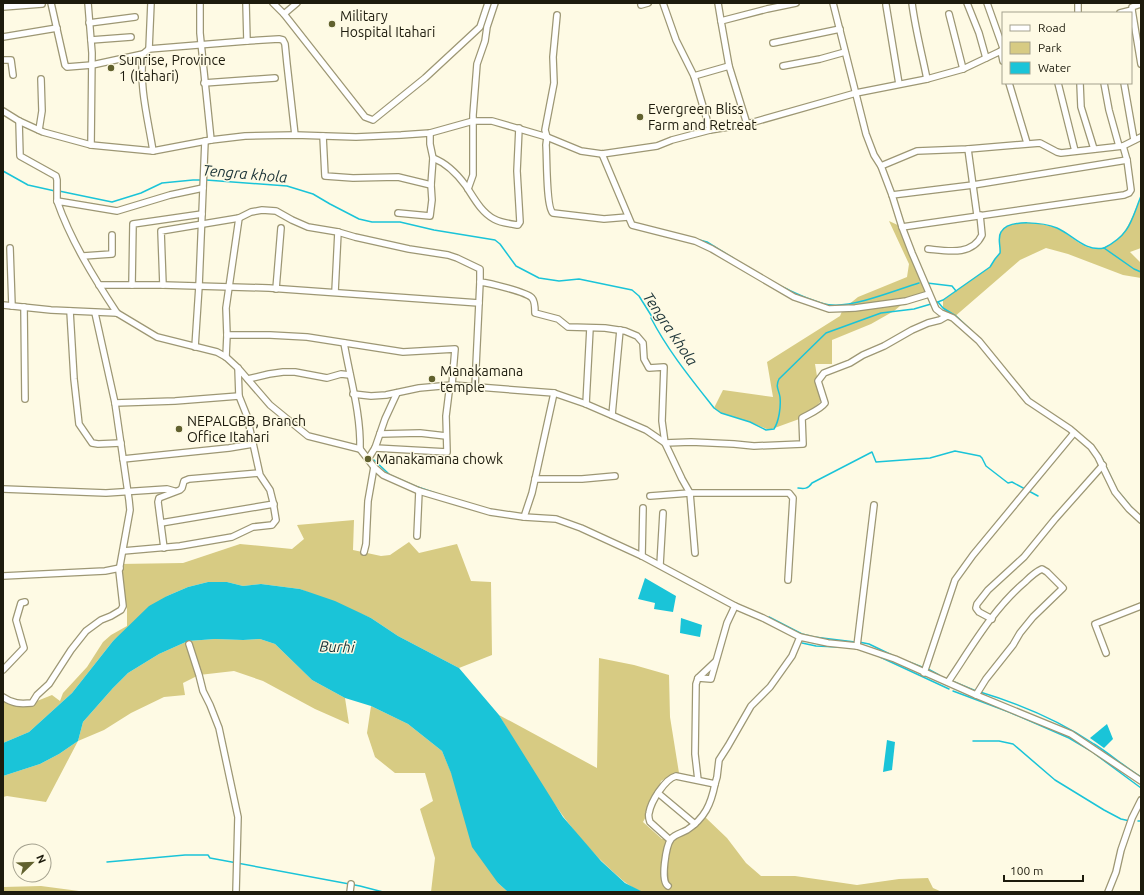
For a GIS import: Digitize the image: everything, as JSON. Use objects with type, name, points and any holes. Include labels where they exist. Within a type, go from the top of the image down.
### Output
[{"type":"street","points":[[51,3],[65,65],[67,67],[92,65],[143,54],[149,49],[279,39],[283,40],[295,135]]},
{"type":"street","points":[[88,3],[92,65],[91,145]]},
{"type":"street","points":[[149,49],[151,3]]},
{"type":"street","points":[[195,347],[204,167],[208,140],[201,46],[200,3]]},
{"type":"street","points":[[246,3],[247,42]]},
{"type":"street","points":[[273,3],[284,14],[365,117],[373,120],[425,78],[480,27],[488,3]]},
{"type":"street","points":[[284,14],[297,3]]},
{"type":"street","points":[[468,189],[473,175],[473,121],[478,64],[485,41],[486,27],[495,3]]},
{"type":"street","points":[[641,5],[648,3]]},
{"type":"street","points":[[663,3],[676,40],[694,76],[710,130]]},
{"type":"street","points":[[718,3],[729,66],[747,124]]},
{"type":"street","points":[[721,21],[796,3]]},
{"type":"street","points":[[833,3],[866,134],[874,155],[881,166],[902,227],[936,309],[953,318],[979,341],[1028,402],[1074,433],[1090,447],[1103,465],[1114,492],[1141,520]]},
{"type":"street","points":[[912,3],[914,20],[927,79]]},
{"type":"street","points":[[967,3],[979,34],[986,58]]},
{"type":"street","points":[[3,111],[19,122],[39,130],[91,145],[153,151],[208,140],[245,136],[295,135],[356,137],[430,133],[473,121],[492,121],[548,137],[581,151],[602,154],[658,146],[672,140],[710,130],[747,124],[856,93],[927,79],[963,69],[1002,50],[987,3]]},
{"type":"street","points":[[3,8],[42,4]]},
{"type":"street","points":[[1124,12],[1132,10],[1132,7],[1141,4]]},
{"type":"street","points":[[886,5],[899,84]]},
{"type":"street","points":[[1132,10],[1141,64]]},
{"type":"street","points":[[949,14],[963,69]]},
{"type":"street","points":[[558,15],[553,57],[554,83],[546,130],[548,137],[546,145],[548,198],[550,211],[553,214],[604,219],[628,217]]},
{"type":"street","points":[[90,23],[135,17]]},
{"type":"street","points":[[3,37],[57,28]]},
{"type":"street","points":[[773,43],[840,29]]},
{"type":"street","points":[[91,40],[131,37]]},
{"type":"street","points":[[783,66],[820,59],[845,52]]},
{"type":"street","points":[[143,54],[141,76],[143,96],[153,151]]},
{"type":"street","points":[[3,60],[11,60],[13,75]]},
{"type":"street","points":[[694,76],[729,66]]},
{"type":"street","points":[[204,83],[274,78]]},
{"type":"street","points":[[39,130],[42,111],[41,79]]},
{"type":"street","points":[[1009,84],[1027,143]]},
{"type":"street","points":[[1058,84],[1075,151]]},
{"type":"street","points":[[1080,84],[1081,107],[1094,149]]},
{"type":"street","points":[[902,227],[1124,195],[1129,193],[1131,190],[1127,160],[1109,110],[1104,84]]},
{"type":"street","points":[[1124,84],[1134,140]]},
{"type":"street","points":[[19,122],[20,156],[53,175],[57,180],[57,199],[61,212],[99,286],[117,313],[157,337],[217,352],[226,357],[238,368],[270,405],[308,436],[360,449]]},
{"type":"street","points":[[433,158],[441,162],[454,173],[468,189],[481,208],[490,217],[496,221],[518,225],[520,222],[517,172],[519,128]]},
{"type":"street","points":[[398,213],[430,216],[433,158],[430,144],[430,133]]},
{"type":"street","points":[[323,136],[325,176],[353,178],[398,177],[431,185]]},
{"type":"street","points":[[881,166],[917,151],[968,149],[1027,143],[1044,144],[1061,153],[1121,146],[1141,137]]},
{"type":"street","points":[[928,249],[952,252],[969,249],[974,246],[982,235],[968,149]]},
{"type":"street","points":[[602,154],[632,226],[701,243],[794,297],[829,309],[856,308],[906,301],[929,294]]},
{"type":"street","points":[[892,195],[973,185],[1127,160]]},
{"type":"street","points":[[57,199],[117,211],[170,195],[203,188]]},
{"type":"street","points":[[163,285],[161,231],[238,218],[251,212],[262,210],[276,211],[308,227],[338,232],[355,237],[457,258],[480,269],[475,387]]},
{"type":"street","points":[[132,285],[133,224],[202,214]]},
{"type":"street","points":[[226,357],[226,308],[238,218]]},
{"type":"street","points":[[276,288],[282,228]]},
{"type":"street","points":[[335,292],[338,232]]},
{"type":"street","points":[[83,256],[112,254],[112,235]]},
{"type":"street","points":[[10,248],[12,306]]},
{"type":"street","points":[[480,282],[490,283],[527,294],[532,298],[534,313],[558,319],[568,327],[605,328],[625,331],[637,336],[643,343],[644,359],[649,368],[664,367],[662,421],[665,444],[690,493],[695,553]]},
{"type":"street","points":[[99,286],[163,285],[276,288],[479,303]]},
{"type":"street","points":[[3,304],[95,313],[117,313]]},
{"type":"street","points":[[24,307],[25,399]]},
{"type":"street","points":[[70,311],[74,379],[79,424],[92,443],[120,443]]},
{"type":"street","points":[[3,698],[18,704],[32,703],[37,695],[49,684],[71,650],[86,631],[101,620],[121,610],[124,603],[119,579],[122,551],[130,510],[115,404],[95,313]]},
{"type":"street","points":[[353,394],[371,396],[397,393],[419,388],[452,385],[554,393],[586,404],[646,430],[665,444],[691,442],[754,446],[803,444],[802,418],[812,411],[822,407],[825,403],[818,381],[824,373],[850,363],[917,328],[947,316]]},
{"type":"street","points":[[586,404],[590,328]]},
{"type":"street","points":[[612,415],[620,330]]},
{"type":"street","points":[[227,335],[307,337],[403,352],[455,349],[452,385],[449,392],[447,408],[447,452],[375,448]]},
{"type":"street","points":[[344,343],[359,428],[360,449],[374,467],[383,475],[419,491],[490,512],[524,517],[556,519],[582,528],[642,556],[735,606],[763,618],[800,637],[828,643],[858,643],[924,673],[1071,734],[1141,781]]},
{"type":"street","points":[[122,551],[164,548],[232,537],[249,528],[272,525],[276,520],[270,490],[259,472],[247,416],[238,396],[238,368]]},
{"type":"street","points":[[248,379],[283,372],[295,372],[326,378],[341,374],[350,375]]},
{"type":"street","points":[[368,459],[375,448],[397,393]]},
{"type":"street","points":[[524,517],[535,479],[554,393]]},
{"type":"street","points":[[115,404],[238,396]]},
{"type":"street","points":[[380,434],[420,433],[446,436]]},
{"type":"street","points":[[924,673],[943,620],[949,598],[960,572],[973,554],[1074,433]]},
{"type":"street","points":[[123,459],[254,444]]},
{"type":"street","points":[[992,619],[978,612],[976,608],[977,604],[988,590],[1024,557],[1055,519],[1103,465]]},
{"type":"street","points":[[364,552],[366,544],[368,501],[374,467]]},
{"type":"street","points":[[164,548],[158,502],[159,498],[182,488],[184,481],[189,479],[259,472]]},
{"type":"street","points":[[535,479],[582,479],[615,476]]},
{"type":"street","points":[[3,489],[91,493],[167,489],[174,491]]},
{"type":"street","points":[[417,536],[419,491]]},
{"type":"street","points":[[650,496],[690,493],[789,493],[793,498],[788,580]]},
{"type":"street","points":[[161,523],[274,504]]},
{"type":"street","points":[[858,643],[874,505]]},
{"type":"street","points":[[642,556],[643,508]]},
{"type":"street","points":[[660,565],[663,513]]},
{"type":"street","points":[[3,576],[105,571],[120,568]]},
{"type":"street","points":[[948,682],[1003,604],[1020,586],[1037,571],[1042,569],[1063,588],[1020,633],[1013,645],[986,679],[976,695]]},
{"type":"street","points":[[3,670],[24,648],[16,620],[21,603],[25,602]]},
{"type":"street","points":[[698,678],[711,679],[727,623],[735,606]]},
{"type":"street","points":[[1106,653],[1095,624],[1141,606]]},
{"type":"street","points":[[668,886],[665,884],[663,879],[670,840],[694,824],[706,812],[712,800],[717,777],[717,764],[719,760],[732,741],[742,720],[751,706],[770,687],[792,656],[800,637]]},
{"type":"street","points":[[188,644],[199,675],[202,691],[210,705],[219,728],[238,817],[236,892]]},
{"type":"street","points":[[698,780],[695,754],[696,684],[698,678],[716,662]]},
{"type":"street","points":[[670,840],[650,822],[649,811],[664,784],[673,776],[676,776],[715,784]]},
{"type":"street","points":[[658,793],[694,824]]},
{"type":"street","points":[[1108,892],[1116,872],[1121,850],[1132,818],[1141,800]]},
{"type":"street","points":[[350,892],[351,884]]},
{"type":"green space","points":[[1141,196],[1141,248],[1130,252],[1141,263],[1141,278],[1123,275],[1068,254],[1046,248],[1020,260],[953,318],[947,316],[943,308],[943,300],[990,267],[1000,253],[999,237],[1005,228],[1018,223],[1035,223],[1050,226],[1062,231],[1085,246],[1098,249],[1112,243],[1124,232]]},
{"type":"green space","points":[[889,221],[902,227],[929,294],[906,301],[894,311],[871,324],[832,340],[832,364],[815,364],[821,401],[812,411],[802,418],[769,430],[721,413],[714,408],[723,390],[773,397],[767,362],[840,316],[843,309],[858,297],[907,277],[909,264]]},
{"type":"green space","points":[[354,520],[353,550],[381,556],[390,555],[409,542],[419,553],[457,544],[471,581],[491,582],[492,655],[459,668],[398,636],[371,618],[300,589],[261,584],[243,586],[227,582],[208,582],[188,587],[167,596],[113,641],[72,693],[29,732],[3,743],[3,697],[32,703],[52,695],[60,701],[63,693],[87,667],[103,642],[111,635],[127,626],[127,609],[117,579],[119,564],[183,563],[240,544],[292,549],[304,539],[297,525]]},
{"type":"green space","points":[[215,639],[260,639],[275,644],[312,680],[345,698],[349,724],[315,709],[263,681],[234,671],[199,675],[183,683],[185,695],[164,697],[131,713],[104,730],[78,741],[83,722],[128,673],[159,654],[188,641]]},
{"type":"green space","points":[[599,658],[634,665],[669,675],[670,717],[679,773],[661,781],[653,804],[643,822],[662,839],[684,834],[705,817],[727,838],[746,863],[761,876],[795,876],[857,885],[899,879],[928,878],[933,888],[942,892],[643,892],[629,885],[610,869],[577,835],[536,777],[499,715],[597,768]]},
{"type":"green space","points":[[371,706],[408,724],[442,751],[498,883],[508,892],[431,892],[435,858],[420,809],[433,801],[425,773],[395,773],[375,757],[367,733]]},
{"type":"green space","points":[[78,741],[46,802],[7,796],[3,797],[3,776],[40,764],[59,754]]},
{"type":"green space","points":[[41,886],[80,892],[3,892],[3,887]]},
{"type":"water","points":[[645,578],[676,596],[673,612],[654,609],[655,603],[638,599]]},
{"type":"water","name":"Burhi","points":[[208,582],[227,582],[243,586],[261,584],[300,589],[335,601],[371,618],[398,636],[459,668],[499,715],[563,817],[601,861],[625,883],[643,892],[508,892],[498,883],[472,847],[451,773],[442,751],[408,724],[371,706],[345,698],[312,680],[275,644],[260,639],[215,639],[188,641],[159,654],[128,673],[113,688],[83,722],[78,741],[59,754],[40,764],[3,776],[3,743],[29,732],[72,693],[113,641],[149,606],[188,587]]},
{"type":"water","points":[[681,618],[702,625],[700,637],[680,633]]},
{"type":"water","points":[[1107,724],[1113,739],[1104,748],[1090,738]]},
{"type":"water","points":[[887,740],[895,742],[892,770],[883,772]]},
{"type":"waterway","name":"Tengra khola","points":[[3,171],[28,185],[55,191]]},
{"type":"waterway","name":"Tengra khola","points":[[59,191],[112,202],[141,193],[162,183],[202,180]]},
{"type":"waterway","name":"Tengra khola","points":[[206,180],[287,186],[313,194],[359,219],[372,222],[400,222],[434,230],[495,240],[500,244],[516,266],[539,278],[559,281],[579,279],[632,290],[639,296],[673,354],[714,408],[721,413],[750,422],[766,430],[774,429],[776,426],[780,405],[780,397],[777,386],[779,379],[826,333],[881,313],[914,309],[931,304]]},
{"type":"waterway","points":[[1104,248],[1113,243],[1124,232],[1132,220],[1141,196]]},
{"type":"waterway","name":"Tengra khola","points":[[935,303],[943,300],[990,267],[1000,253],[999,237],[1001,232],[1005,228],[1019,223],[1036,223],[1057,228],[1091,248],[1104,248],[1134,269],[1141,272]]},
{"type":"waterway","points":[[658,229],[707,242],[733,258]]},
{"type":"waterway","points":[[780,286],[819,302],[832,305],[841,305],[864,301],[919,283]]},
{"type":"waterway","points":[[927,283],[952,286],[956,291]]},
{"type":"waterway","points":[[938,302],[943,308],[956,316],[973,332]]},
{"type":"waterway","points":[[1021,388],[1031,400]]},
{"type":"waterway","points":[[798,488],[807,487],[872,452],[876,462],[930,458],[955,451],[980,456],[986,466],[1008,483],[1012,482],[1038,496]]},
{"type":"waterway","points":[[1102,458],[1117,490],[1133,509]]},
{"type":"waterway","points":[[374,460],[390,475],[444,496]]},
{"type":"waterway","points":[[769,617],[802,634],[855,642]]},
{"type":"waterway","points":[[859,642],[869,644],[896,657]]},
{"type":"waterway","points":[[802,643],[816,646],[838,647]]},
{"type":"waterway","points":[[880,657],[949,689]]},
{"type":"waterway","points":[[909,662],[922,667]]},
{"type":"waterway","points":[[928,669],[939,675]]},
{"type":"waterway","points":[[952,681],[976,691]]},
{"type":"waterway","points":[[953,691],[1009,712],[1069,738],[1091,751],[1141,788]]},
{"type":"waterway","points":[[980,692],[1010,702],[1054,721],[1100,748],[1141,777]]},
{"type":"waterway","points":[[973,741],[999,741],[1013,744],[1055,780],[1104,810],[1121,819],[1130,821]]},
{"type":"waterway","points":[[107,862],[185,855],[208,855],[210,858],[360,886],[383,892]]},
{"type":"place","name":"Military Hospital Itahari","points":[[332,24]]},
{"type":"place","name":"Sunrise, Province 1 (Itahari)","points":[[111,68]]},
{"type":"place","name":"Evergreen Bliss Farm and Retreat","points":[[640,117]]},
{"type":"place","name":"Manakamana temple","points":[[432,379]]},
{"type":"place","name":"NEPALGBB, Branch Office Itahari","points":[[179,429]]},
{"type":"place","name":"Manakamana chowk","points":[[368,459]]}]
